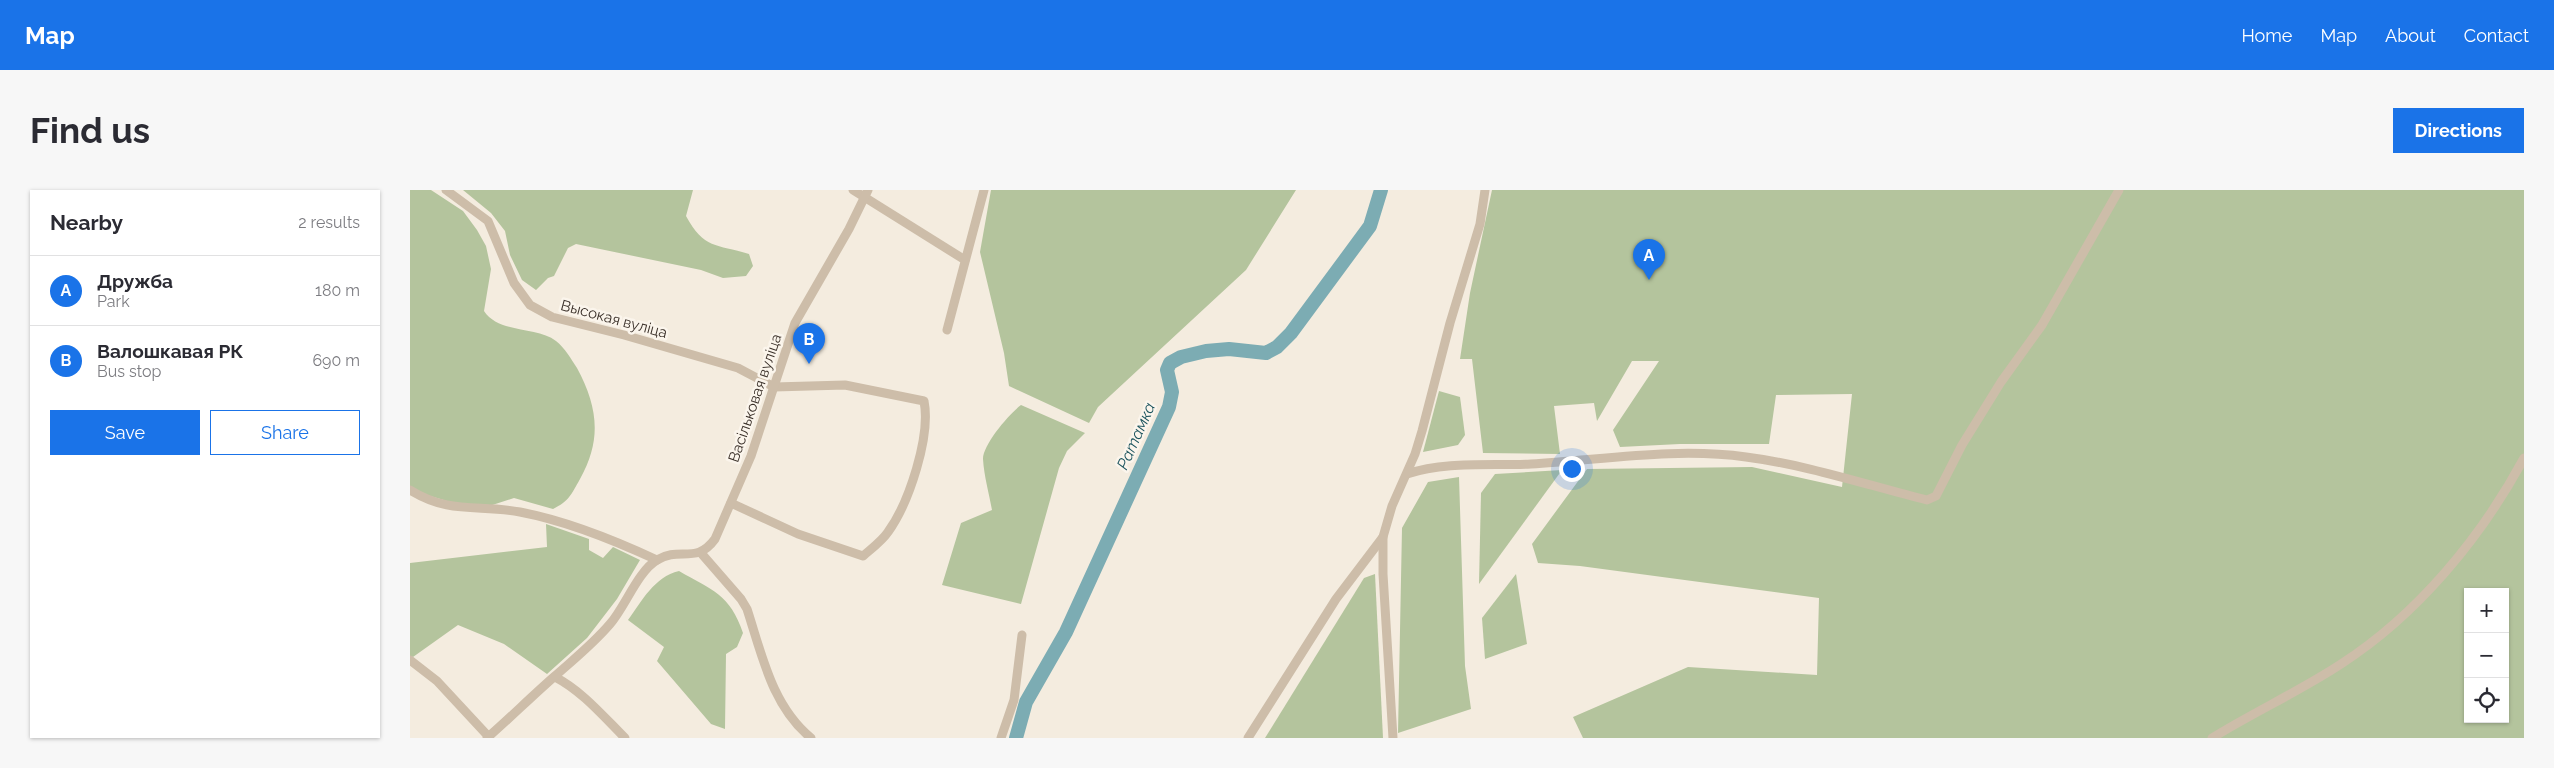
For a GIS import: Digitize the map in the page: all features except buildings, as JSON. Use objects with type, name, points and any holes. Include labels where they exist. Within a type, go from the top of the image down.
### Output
[{"type":"street","name":"Высокая вуліца","points":[[446,190],[488,221],[514,284],[530,305],[552,317],[624,335],[738,368],[774,387]]},
{"type":"street","points":[[853,190],[864,199],[965,260]]},
{"type":"street","name":"Васільковая вуліца","points":[[697,554],[708,549],[714,539],[751,456],[795,323],[868,190]]},
{"type":"street","points":[[947,330],[984,190]]},
{"type":"street","points":[[1393,738],[1382,574],[1383,537],[1392,506],[1407,474],[1422,431],[1450,323],[1480,224],[1485,190]]},
{"type":"street","points":[[1407,474],[1426,469],[1479,465],[1597,460],[1667,454],[1703,454],[1747,457],[1810,469],[1927,500],[1936,496],[1967,437],[2001,382],[2042,325],[2119,190]]},
{"type":"street","points":[[731,503],[798,534],[863,556],[888,533],[908,497],[922,451],[927,415],[924,402],[845,385],[774,387]]},
{"type":"street","points":[[2212,738],[2340,665],[2373,642],[2414,604],[2452,564],[2485,521],[2524,458]]},
{"type":"street","points":[[410,490],[421,497],[454,508],[519,512],[552,520],[602,536],[657,560]]},
{"type":"street","points":[[1248,738],[1336,598],[1383,537]]},
{"type":"street","points":[[410,660],[437,681],[488,737],[587,650],[612,622],[646,570],[657,560],[674,554],[697,554],[741,599],[775,691],[793,722],[811,738]]},
{"type":"street","points":[[1001,738],[1014,700],[1022,635]]},
{"type":"street","points":[[555,677],[566,682],[625,738]]},
{"type":"green space","points":[[410,190],[431,190],[463,211],[477,230],[486,246],[491,269],[484,311],[491,318],[508,327],[539,333],[556,341],[570,357],[584,382],[595,423],[592,451],[587,465],[572,493],[563,503],[553,509],[514,498],[477,510],[410,490]]},
{"type":"green space","points":[[463,190],[693,190],[686,216],[693,227],[705,240],[712,244],[749,254],[753,266],[746,276],[723,278],[701,270],[576,244],[568,248],[554,276],[548,278],[536,290],[522,280],[510,255],[505,231],[491,213]]},
{"type":"green space","points":[[991,190],[1296,190],[1246,270],[1098,407],[1089,423],[1009,386],[1004,353],[980,252]]},
{"type":"green space","points":[[1492,190],[2524,190],[2524,738],[1583,738],[1573,717],[1688,667],[1817,675],[1819,598],[1580,566],[1538,563],[1532,544],[1587,469],[1752,467],[1842,487],[1852,394],[1776,395],[1769,444],[1680,444],[1620,447],[1613,430],[1659,361],[1632,361],[1597,421],[1594,403],[1554,406],[1560,454],[1483,453],[1472,359],[1460,359],[1470,293]]},
{"type":"green space","points":[[1439,391],[1460,397],[1465,435],[1458,445],[1423,452]]},
{"type":"green space","points":[[1021,405],[1085,433],[1067,451],[1059,468],[1021,604],[942,585],[961,523],[992,510],[984,472],[984,453],[998,429]]},
{"type":"green space","points":[[1562,470],[1479,584],[1481,493],[1495,474]]},
{"type":"green space","points":[[1459,477],[1465,666],[1471,709],[1398,733],[1402,528],[1428,482]]},
{"type":"green space","points":[[546,524],[589,539],[589,550],[603,558],[613,547],[640,560],[617,599],[587,638],[547,674],[504,644],[458,625],[413,657],[410,656],[410,563],[547,547]]},
{"type":"green space","points":[[679,571],[718,594],[726,601],[738,620],[743,633],[737,647],[726,654],[725,729],[711,724],[657,661],[664,647],[628,620],[656,584],[670,574]]},
{"type":"green space","points":[[1375,574],[1383,738],[1265,738],[1364,578]]},
{"type":"green space","points":[[1516,574],[1527,644],[1485,659],[1482,618]]},
{"type":"waterway","name":"Ратамка","points":[[1016,738],[1026,702],[1066,632],[1169,407],[1172,392],[1167,370],[1170,363],[1181,357],[1206,351],[1229,349],[1266,353],[1277,347],[1291,333],[1370,226],[1381,190]]},
{"type":"place","name":"Дружба","points":[[1649,280]]},
{"type":"place","name":"Валошкавая РК","points":[[809,364]]}]
